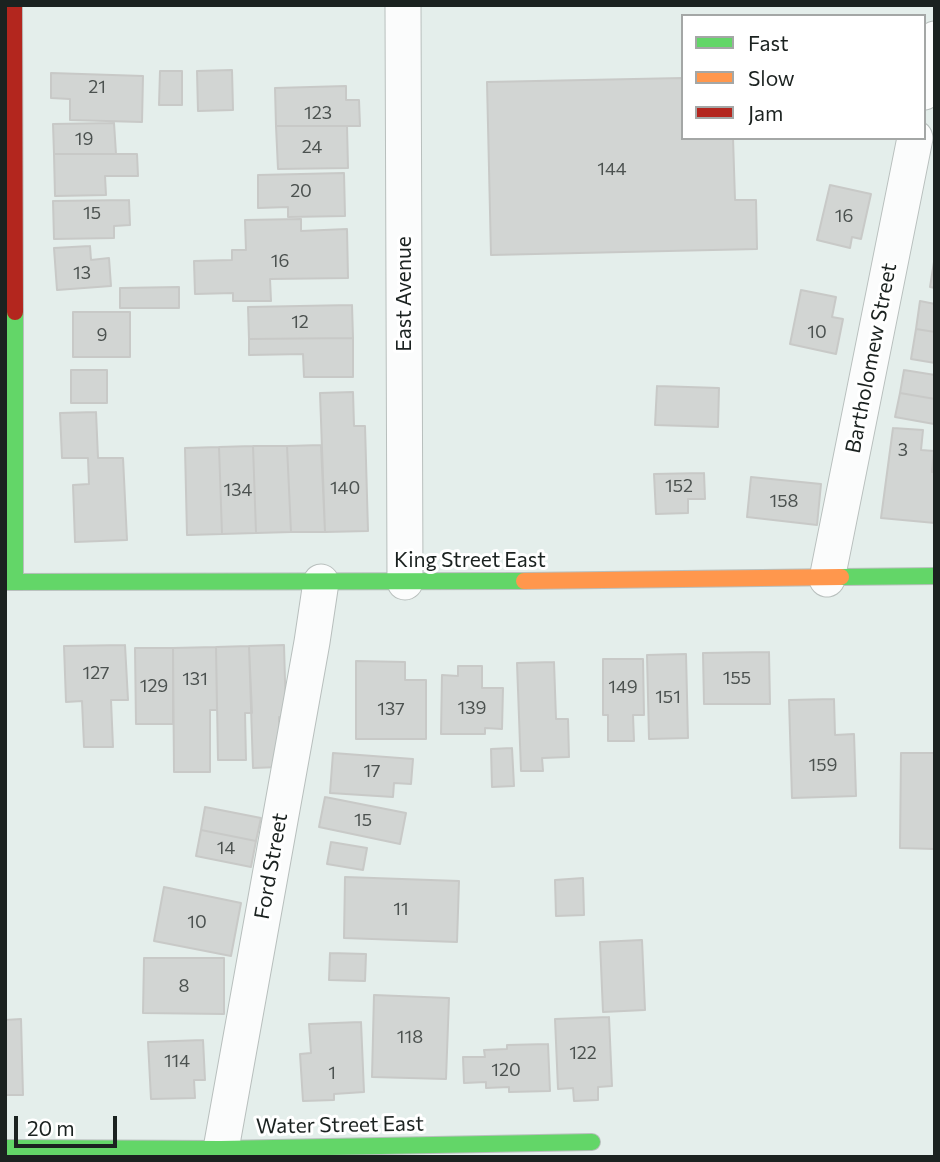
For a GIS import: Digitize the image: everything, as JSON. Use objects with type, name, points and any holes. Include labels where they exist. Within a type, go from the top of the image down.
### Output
[{"type":"street","points":[[5,6],[40,5]]},
{"type":"street","name":"East Avenue","points":[[402,5],[405,582]]},
{"type":"street","points":[[10,582],[14,6]]},
{"type":"street","points":[[926,82],[935,39]]},
{"type":"street","name":"Bartholomew Street","points":[[827,579],[915,140]]},
{"type":"street","name":"King Street East","points":[[10,582],[405,582],[935,576]]},
{"type":"street","name":"Ford Street","points":[[221,1149],[312,642],[320,582]]},
{"type":"street","name":"Water Street East","points":[[5,1148],[221,1149],[592,1142]]},
{"type":"building","points":[[232,70],[233,110],[198,111],[197,71]]},
{"type":"building","points":[[160,71],[182,71],[182,105],[159,105]]},
{"type":"building","points":[[51,73],[143,76],[142,122],[70,120],[70,99],[51,98]]},
{"type":"building","points":[[681,78],[681,140],[733,140],[735,200],[756,200],[757,249],[491,255],[487,82]]},
{"type":"building","points":[[346,86],[346,100],[359,100],[360,126],[276,126],[275,88]]},
{"type":"building","points":[[114,123],[116,154],[54,154],[53,124]]},
{"type":"building","points":[[276,126],[347,126],[348,168],[278,169]]},
{"type":"building","points":[[54,154],[137,154],[138,176],[105,176],[106,195],[55,196]]},
{"type":"building","points":[[344,173],[345,216],[288,217],[288,207],[258,208],[258,175]]},
{"type":"building","points":[[830,185],[871,194],[861,239],[852,237],[850,248],[817,240]]},
{"type":"building","points":[[129,200],[130,225],[114,226],[114,238],[54,239],[53,201]]},
{"type":"building","points":[[301,219],[301,231],[347,229],[348,278],[270,279],[271,301],[233,301],[233,293],[195,294],[194,261],[232,260],[232,250],[246,250],[245,220]]},
{"type":"building","points":[[90,246],[91,260],[109,258],[111,286],[57,290],[54,248]]},
{"type":"building","points":[[935,262],[935,288],[930,287]]},
{"type":"building","points":[[179,287],[179,308],[120,308],[120,288]]},
{"type":"building","points":[[801,290],[836,297],[832,317],[843,319],[836,354],[790,344]]},
{"type":"building","points":[[920,301],[935,304],[935,332],[916,329]]},
{"type":"building","points":[[352,305],[353,338],[249,339],[248,307]]},
{"type":"building","points":[[73,312],[130,312],[130,357],[73,357]]},
{"type":"building","points":[[916,329],[935,332],[935,363],[911,359]]},
{"type":"building","points":[[353,338],[353,377],[304,377],[303,354],[249,355],[249,339]]},
{"type":"building","points":[[71,370],[107,370],[107,403],[71,403]]},
{"type":"building","points":[[904,370],[935,375],[935,399],[900,393]]},
{"type":"building","points":[[657,386],[719,388],[718,427],[655,425]]},
{"type":"building","points":[[353,392],[354,426],[365,426],[368,531],[325,532],[320,393]]},
{"type":"building","points":[[900,393],[935,399],[934,424],[895,417]]},
{"type":"building","points":[[96,412],[98,458],[123,458],[127,540],[75,542],[73,485],[89,484],[88,458],[62,458],[60,413]]},
{"type":"building","points":[[893,428],[923,430],[921,450],[934,451],[932,472],[935,472],[935,523],[881,518]]},
{"type":"building","points":[[321,445],[325,532],[291,532],[287,446]]},
{"type":"building","points":[[253,446],[256,533],[222,534],[219,447]]},
{"type":"building","points":[[253,446],[287,446],[291,532],[256,533]]},
{"type":"building","points":[[219,447],[222,534],[187,535],[185,448]]},
{"type":"building","points":[[704,473],[705,499],[688,499],[688,513],[656,514],[654,474]]},
{"type":"building","points":[[751,477],[821,484],[817,525],[747,517]]},
{"type":"building","points":[[125,645],[128,700],[111,700],[113,747],[84,747],[82,701],[66,702],[64,646]]},
{"type":"building","points":[[284,645],[286,717],[279,717],[280,767],[253,768],[249,646]]},
{"type":"building","points":[[249,646],[252,713],[245,713],[246,760],[218,760],[216,647]]},
{"type":"building","points":[[216,647],[217,710],[210,710],[210,772],[174,772],[173,648]]},
{"type":"building","points":[[135,648],[173,648],[173,724],[136,724]]},
{"type":"building","points":[[769,652],[770,704],[704,704],[703,653]]},
{"type":"building","points":[[686,654],[688,738],[649,739],[647,655]]},
{"type":"building","points":[[603,659],[643,659],[644,715],[633,715],[634,741],[608,741],[608,715],[603,715]]},
{"type":"building","points":[[356,661],[405,662],[405,680],[426,680],[426,739],[356,739]]},
{"type":"building","points":[[554,662],[556,719],[568,719],[569,757],[542,758],[543,771],[521,771],[517,663]]},
{"type":"building","points":[[458,666],[482,666],[482,688],[503,688],[502,729],[485,728],[485,734],[441,734],[442,675],[458,676]]},
{"type":"building","points":[[834,699],[835,735],[854,734],[856,796],[792,798],[789,700]]},
{"type":"building","points":[[512,748],[514,786],[492,787],[491,749]]},
{"type":"building","points":[[333,753],[413,759],[411,784],[394,783],[393,797],[330,793]]},
{"type":"building","points":[[901,753],[935,753],[935,849],[900,848]]},
{"type":"building","points":[[325,797],[406,813],[400,844],[319,827]]},
{"type":"building","points":[[205,807],[261,818],[256,841],[201,830]]},
{"type":"building","points":[[201,830],[256,841],[251,867],[196,856]]},
{"type":"building","points":[[331,842],[367,848],[363,870],[327,864]]},
{"type":"building","points":[[345,877],[459,881],[457,942],[344,938]]},
{"type":"building","points":[[583,878],[584,915],[556,916],[555,880]]},
{"type":"building","points":[[164,887],[241,903],[231,956],[154,941]]},
{"type":"building","points":[[642,940],[645,1010],[603,1012],[600,942]]},
{"type":"building","points":[[330,953],[366,954],[365,981],[329,980]]},
{"type":"building","points":[[144,958],[224,958],[224,1014],[143,1013]]},
{"type":"building","points":[[374,995],[449,998],[446,1079],[372,1077]]},
{"type":"building","points":[[609,1017],[612,1086],[598,1087],[598,1100],[574,1101],[573,1088],[558,1089],[555,1019]]},
{"type":"building","points":[[21,1019],[23,1095],[5,1095],[5,1020]]},
{"type":"building","points":[[361,1022],[364,1092],[334,1094],[334,1100],[303,1101],[300,1054],[311,1053],[309,1024]]},
{"type":"building","points":[[203,1040],[205,1080],[194,1080],[195,1098],[151,1099],[148,1042]]},
{"type":"building","points":[[548,1044],[550,1091],[509,1092],[509,1087],[486,1088],[486,1082],[464,1083],[463,1057],[485,1057],[484,1050],[507,1049],[507,1045]]},
{"type":"traffic: fast","points":[[15,312],[15,582]]},
{"type":"traffic: fast","points":[[841,577],[935,576]]},
{"type":"traffic: fast","points":[[5,582],[524,581]]},
{"type":"traffic: fast","points":[[5,1148],[221,1149],[592,1142]]},
{"type":"traffic: slow","points":[[524,581],[841,577]]},
{"type":"traffic: jam","points":[[14,5],[15,312]]}]
